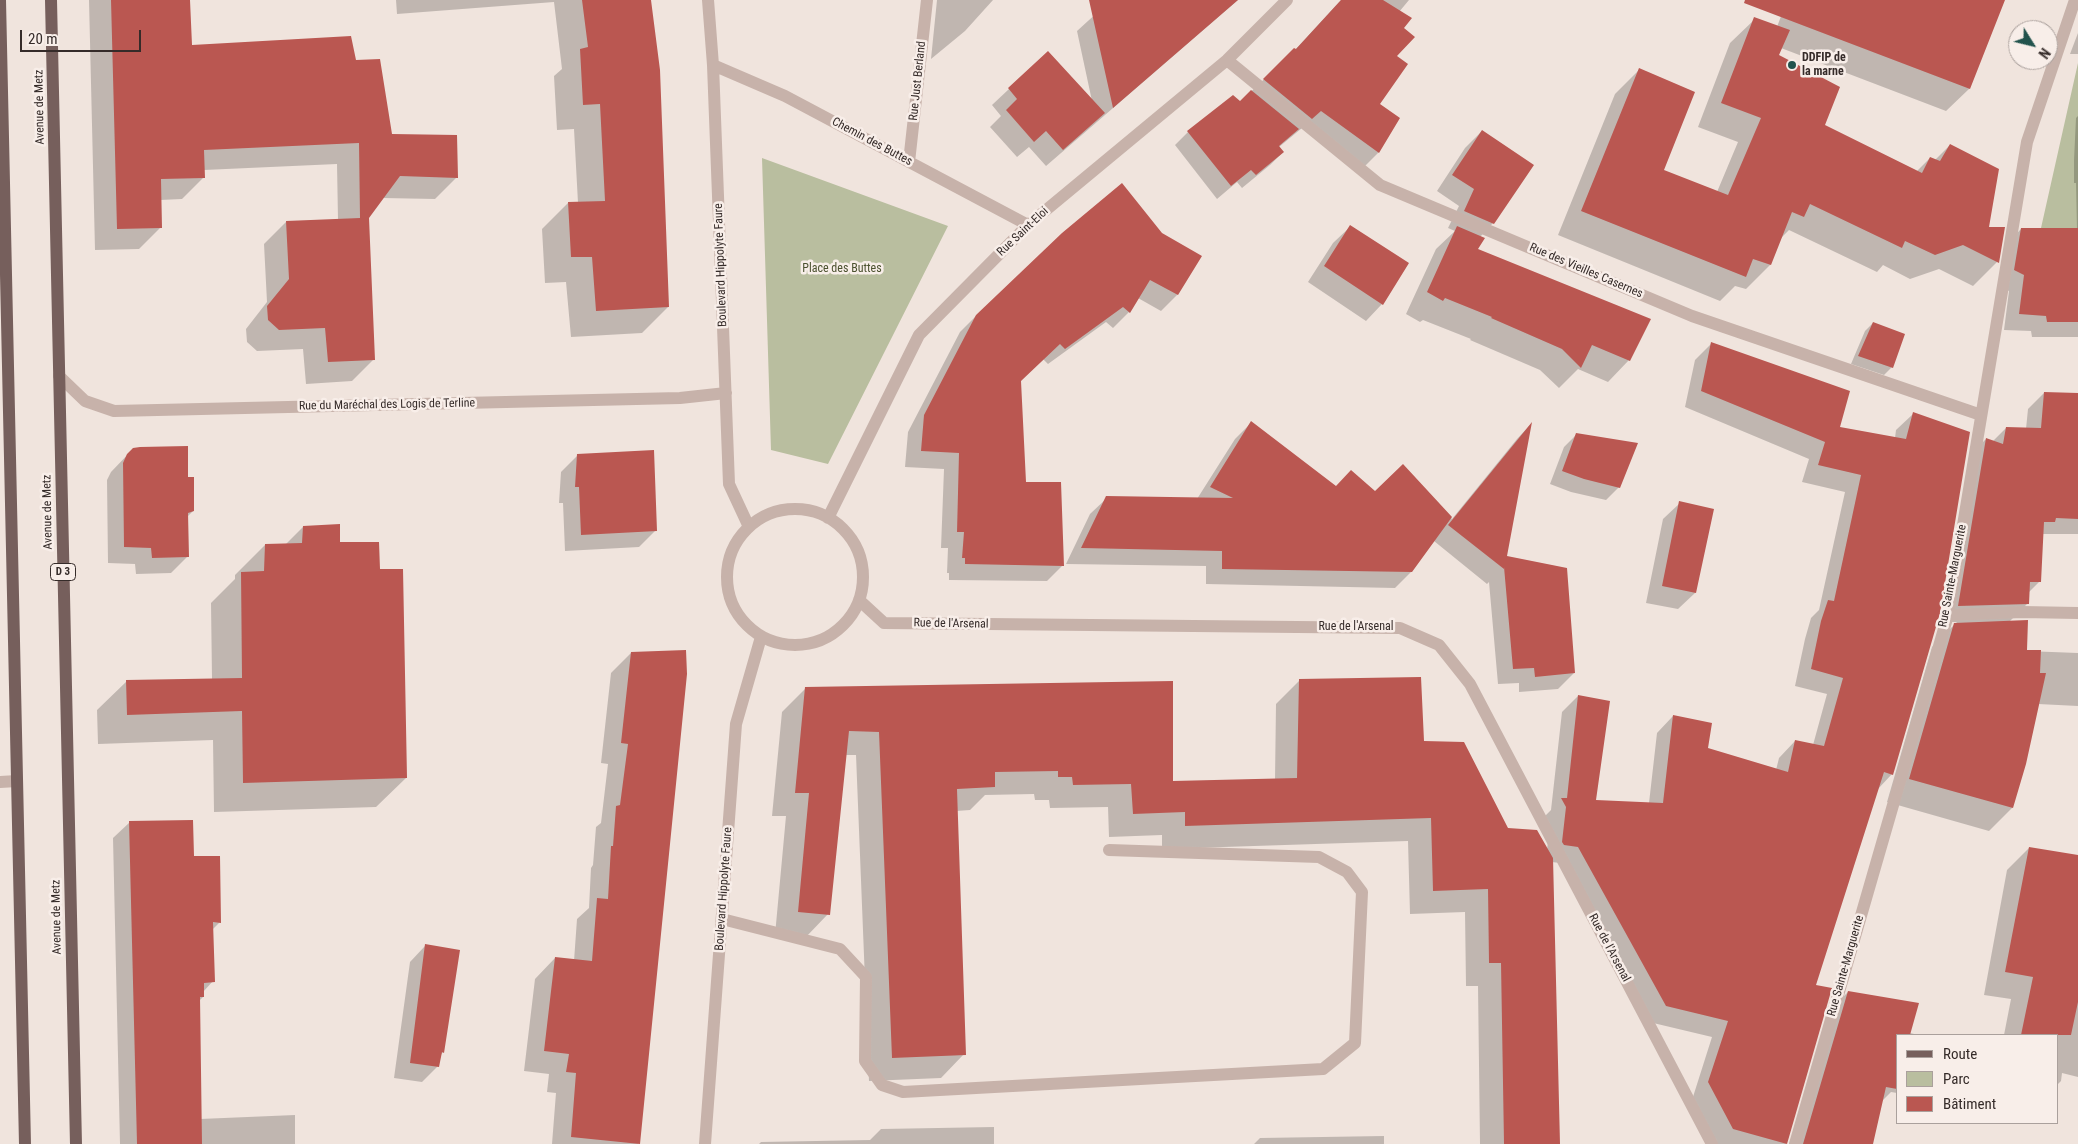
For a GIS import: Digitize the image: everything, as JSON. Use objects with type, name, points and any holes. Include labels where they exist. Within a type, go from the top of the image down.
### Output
[{"type":"main road","points":[[0,0],[2,230],[25,1144]]},
{"type":"main road","name":"Avenue de Metz","points":[[51,0],[76,1144]]},
{"type":"street","name":"Boulevard Hippolyte Faure","points":[[708,0],[714,66],[729,484],[749,526]]},
{"type":"street","name":"Rue Just Berland","points":[[909,162],[927,0]]},
{"type":"street","name":"Rue Saint-Eloi","points":[[828,518],[918,335],[1028,225],[1227,60],[1287,0]]},
{"type":"street","name":"Rue Sainte-Marguerite","points":[[1795,1144],[1948,615],[2027,142],[2075,0]]},
{"type":"street","name":"Rue des Vieilles Casernes","points":[[1227,60],[1380,185],[1692,316],[1981,415]]},
{"type":"street","name":"Chemin des Buttes","points":[[714,66],[785,96],[1028,225]]},
{"type":"street","name":"Rue du Maréchal des Logis de Terline","points":[[59,376],[85,401],[114,411],[680,398],[726,393]]},
{"type":"street","points":[[787,510],[808,510],[828,518],[843,529],[855,544],[861,562],[863,581],[859,600],[848,621],[830,636],[808,645],[784,645],[761,637],[744,624],[740,618],[733,606],[727,586],[728,564],[735,543],[749,526],[766,515],[787,510]]},
{"type":"street","name":"Rue de l'Arsenal","points":[[859,600],[884,623],[1400,628],[1439,645],[1470,684],[1712,1144]]},
{"type":"street","points":[[1948,615],[2022,612],[2078,613]]},
{"type":"street","name":"Boulevard Hippolyte Faure","points":[[705,1144],[736,724],[761,637]]},
{"type":"street","points":[[0,782],[17,782]]},
{"type":"street","points":[[722,918],[840,949],[866,977],[864,1061],[882,1085],[903,1092],[1323,1069],[1355,1043],[1362,892],[1347,872],[1319,857],[1110,850]]},
{"type":"green space","points":[[2078,63],[2078,228],[2041,228]]},
{"type":"green space","name":"Place des Buttes","points":[[762,158],[948,226],[828,464],[771,450]]},
{"type":"building","points":[[111,0],[190,0],[192,45],[351,36],[356,60],[380,59],[392,134],[457,135],[458,178],[400,176],[369,218],[375,360],[328,362],[325,328],[279,330],[268,320],[267,306],[289,279],[286,221],[360,218],[359,143],[204,150],[205,178],[161,179],[162,228],[117,229]]},
{"type":"building","points":[[582,0],[651,0],[660,70],[669,307],[596,311],[592,257],[571,257],[568,202],[605,201],[600,104],[583,105],[580,49],[588,47]]},
{"type":"building","points":[[1089,0],[1238,0],[1113,108]]},
{"type":"building","points":[[1341,0],[1383,0],[1412,18],[1404,28],[1415,37],[1397,56],[1408,64],[1380,104],[1400,118],[1379,153],[1321,111],[1312,119],[1263,79],[1294,48],[1296,49]]},
{"type":"building","points":[[1745,0],[2005,0],[1970,89],[1744,3]]},
{"type":"building","points":[[1754,17],[1790,30],[1779,55],[1840,87],[1825,125],[1922,173],[1930,157],[1940,161],[1950,144],[1999,169],[1989,227],[2005,227],[1999,263],[1963,245],[1935,255],[1905,241],[1902,248],[1810,204],[1804,217],[1792,212],[1771,265],[1753,259],[1746,277],[1581,211],[1639,68],[1695,92],[1664,170],[1728,195],[1761,118],[1721,103]]},
{"type":"building","points":[[1048,51],[1105,113],[1063,150],[1046,131],[1034,142],[1006,110],[1017,99],[1008,88]]},
{"type":"building","points":[[1251,90],[1299,129],[1279,146],[1284,152],[1256,175],[1251,170],[1231,186],[1187,131],[1233,95],[1240,101]]},
{"type":"building","points":[[1482,130],[1534,165],[1494,224],[1464,211],[1474,189],[1452,175]]},
{"type":"building","points":[[1122,183],[1162,233],[1202,256],[1178,295],[1150,280],[1130,313],[1123,307],[1065,349],[1060,344],[1021,381],[1026,482],[1061,482],[1064,566],[965,564],[965,558],[962,558],[964,532],[957,532],[959,453],[921,451],[924,415],[976,315],[1062,233]]},
{"type":"building","points":[[1350,225],[1409,263],[1383,305],[1324,266]]},
{"type":"building","points":[[1457,226],[1485,238],[1478,249],[1651,319],[1630,361],[1592,345],[1581,368],[1562,349],[1492,317],[1445,298],[1443,301],[1427,292]]},
{"type":"building","points":[[2021,228],[2078,228],[2078,322],[2047,322],[2046,316],[2019,314],[2024,275],[2014,270]]},
{"type":"building","points":[[1873,322],[1905,334],[1893,368],[1858,356]]},
{"type":"building","points":[[1711,342],[1850,391],[1840,427],[1906,439],[1913,412],[1970,432],[1940,613],[1893,775],[1884,772],[1816,985],[1832,988],[1787,1144],[1733,1129],[1708,1082],[1728,1021],[1666,1006],[1578,847],[1564,845],[1562,842],[1566,807],[1561,798],[1567,798],[1578,695],[1610,701],[1596,800],[1663,803],[1673,715],[1712,723],[1708,748],[1788,772],[1795,740],[1824,746],[1843,678],[1811,669],[1821,621],[1828,600],[1834,601],[1861,475],[1818,465],[1825,442],[1701,391]]},
{"type":"building","points":[[2044,392],[2078,393],[2078,519],[2056,518],[2055,522],[2044,522],[2041,582],[2030,582],[2029,604],[1958,606],[1986,438],[2003,444],[2006,427],[2041,428]]},
{"type":"building","points":[[1251,421],[1336,486],[1351,470],[1375,491],[1403,464],[1452,517],[1412,572],[1222,569],[1222,551],[1081,548],[1106,496],[1233,498],[1210,487]]},
{"type":"building","points":[[1532,422],[1507,556],[1567,568],[1575,673],[1535,677],[1534,668],[1513,669],[1504,567],[1504,569],[1448,525]]},
{"type":"building","points":[[1576,433],[1638,443],[1620,488],[1562,471]]},
{"type":"building","points":[[188,446],[188,477],[194,477],[194,511],[188,513],[189,557],[152,558],[151,548],[124,547],[123,463],[127,454],[133,448],[140,447]]},
{"type":"building","points":[[654,450],[657,531],[581,535],[579,487],[575,487],[577,454]]},
{"type":"building","points":[[1679,501],[1714,509],[1696,593],[1662,586]]},
{"type":"building","points":[[340,524],[340,542],[379,542],[380,569],[403,569],[407,778],[243,783],[242,711],[127,715],[126,680],[242,678],[241,572],[264,571],[265,544],[302,543],[303,526]]},
{"type":"building","points":[[2028,620],[2027,650],[2041,650],[2040,673],[2046,673],[2026,764],[2013,808],[1909,779],[1954,623]]},
{"type":"building","points":[[686,650],[687,674],[640,1144],[571,1137],[576,1073],[566,1072],[569,1054],[544,1051],[555,957],[592,961],[597,898],[608,899],[611,846],[613,846],[616,806],[620,805],[628,744],[621,743],[631,652]]},
{"type":"building","points":[[1421,677],[1424,741],[1464,742],[1508,828],[1537,830],[1553,858],[1560,1144],[1504,1144],[1501,963],[1489,963],[1488,889],[1433,891],[1431,818],[1185,826],[1185,812],[1133,814],[1131,784],[1073,785],[1072,777],[1058,777],[1058,771],[995,772],[995,787],[957,789],[966,1055],[892,1058],[879,732],[849,731],[830,915],[798,912],[809,793],[795,793],[805,687],[1173,681],[1173,781],[1297,778],[1299,679]]},
{"type":"building","points":[[193,820],[194,856],[220,856],[221,923],[213,922],[215,982],[204,983],[204,997],[200,997],[202,1144],[137,1144],[129,821]]},
{"type":"building","points":[[2029,847],[2078,855],[2078,1002],[2071,1035],[2021,1034],[2033,977],[2005,972]]},
{"type":"building","points":[[425,944],[460,950],[444,1053],[442,1052],[439,1067],[410,1063]]},
{"type":"building","points":[[1848,991],[1919,1003],[1910,1034],[1896,1034],[1896,1089],[1886,1087],[1873,1144],[1803,1144]]},
{"type":"place","name":"DDFIP de la marne","points":[[1792,65]]}]
